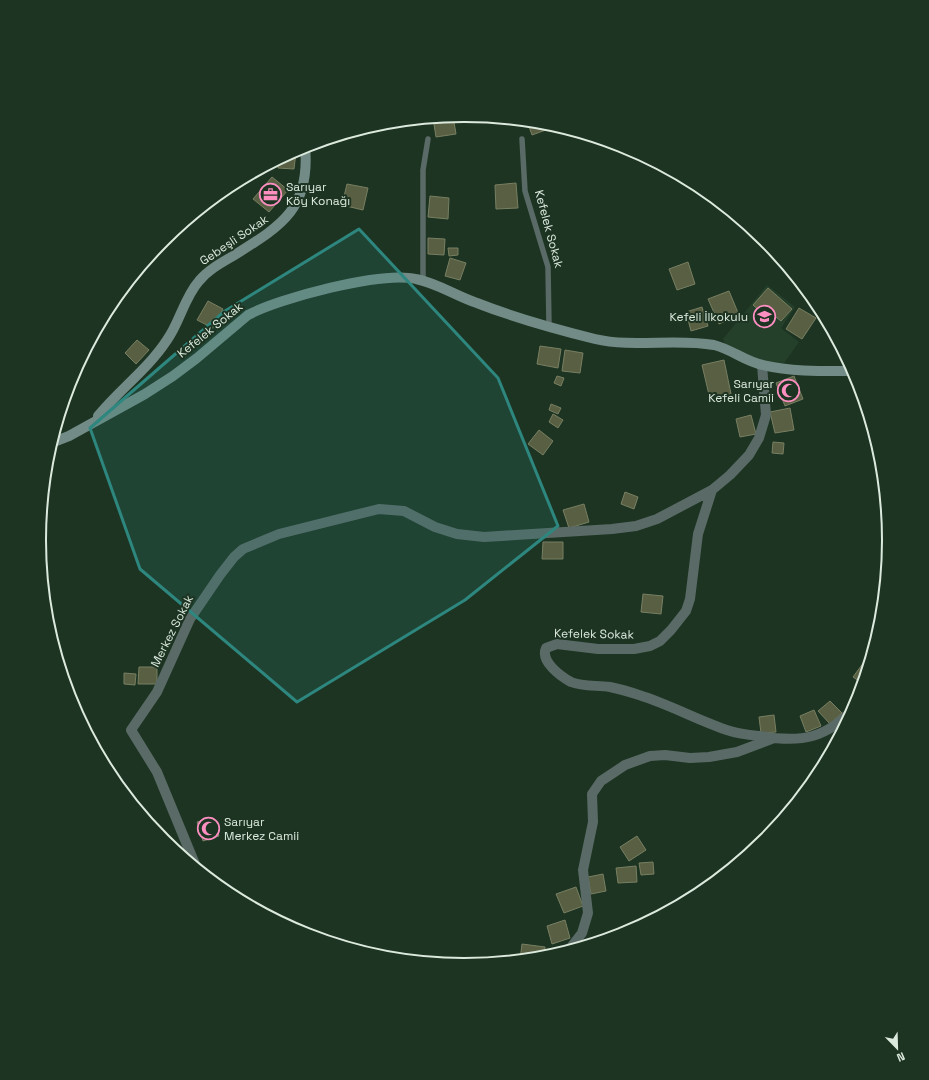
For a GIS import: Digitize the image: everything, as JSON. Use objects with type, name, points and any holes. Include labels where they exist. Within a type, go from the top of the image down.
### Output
[{"type":"street","name":"Gebeşli Sokak","points":[[94,421],[113,398],[151,362],[168,338],[181,311],[198,282],[213,268],[278,227],[291,213],[303,188],[307,171],[306,152]]},
{"type":"street","name":"Kefelek Sokak","points":[[94,421],[145,394],[173,376],[248,315],[257,310],[306,294],[396,278],[423,281],[501,312],[606,341],[626,343],[685,343],[715,346],[762,365],[820,371],[847,371]]},
{"type":"street","points":[[712,490],[730,475],[749,455],[759,438],[766,414],[762,365]]},
{"type":"street","points":[[58,440],[69,436],[94,421]]},
{"type":"street","name":"Kefelek Sokak","points":[[712,490],[698,534],[690,598],[686,611],[660,641],[650,646],[634,649],[598,650],[557,644],[546,648],[545,655],[555,671],[570,681],[578,684],[609,687],[633,693],[682,710],[732,732],[774,738],[810,738],[843,718]]},
{"type":"street","name":"Merkez Sokak","points":[[192,858],[157,772],[131,730],[157,692],[193,614],[220,575],[234,558],[243,550],[279,534],[379,509],[404,511],[435,527],[457,534],[484,537],[612,529],[636,526],[657,519],[712,490]]},
{"type":"street","points":[[574,944],[582,933],[588,913],[583,870],[593,822],[592,794],[601,781],[624,765],[650,756],[665,755],[690,758],[709,757],[747,749],[774,738]]},
{"type":"lane","points":[[423,281],[423,170],[428,139]]},
{"type":"lane","name":"Kefelek Sokak","points":[[522,140],[525,191],[548,267],[549,326]]},
{"type":"highlighted area","points":[[359,229],[498,378],[558,526],[465,600],[297,702],[140,569],[90,428],[225,311]]},
{"type":"shaded area","name":"Kefeli İlkokulu","points":[[767,285],[795,307],[781,328],[799,342],[784,363],[762,362],[725,344],[723,339]]},
{"type":"building","points":[[434,122],[454,122],[456,134],[436,137]]},
{"type":"building","points":[[529,127],[546,130],[532,135]]},
{"type":"building","points":[[295,157],[294,169],[278,168],[278,165]]},
{"type":"building","name":"Sarıyar Köy Konağı","points":[[272,177],[288,190],[269,212],[253,199]]},
{"type":"building","points":[[516,183],[518,208],[496,209],[495,185]]},
{"type":"building","points":[[347,184],[368,188],[363,210],[342,205]]},
{"type":"building","points":[[430,196],[449,198],[448,219],[428,217]]},
{"type":"building","points":[[428,238],[445,239],[444,255],[428,254]]},
{"type":"building","points":[[448,248],[458,248],[458,255],[449,256]]},
{"type":"building","points":[[450,258],[466,263],[460,280],[445,276]]},
{"type":"building","points":[[688,262],[695,284],[677,290],[669,269]]},
{"type":"building","points":[[768,288],[792,309],[781,321],[772,314],[768,318],[753,305]]},
{"type":"building","points":[[729,291],[739,315],[719,324],[708,299]]},
{"type":"building","points":[[208,301],[223,309],[213,328],[197,320]]},
{"type":"building","points":[[702,307],[708,326],[691,331],[686,312]]},
{"type":"building","points":[[799,308],[816,318],[802,339],[786,329]]},
{"type":"building","points":[[137,340],[149,350],[136,364],[125,353]]},
{"type":"building","points":[[540,346],[561,349],[558,368],[537,364]]},
{"type":"building","points":[[565,350],[583,353],[580,373],[562,371]]},
{"type":"building","points":[[724,360],[731,394],[710,399],[702,365]]},
{"type":"building","points":[[557,376],[564,378],[561,386],[554,383]]},
{"type":"building","name":"Sarıyar Kefeli Camii","points":[[794,376],[803,399],[785,406],[776,383]]},
{"type":"building","points":[[551,404],[561,408],[558,414],[549,410]]},
{"type":"building","points":[[790,408],[794,430],[775,433],[770,412]]},
{"type":"building","points":[[553,414],[563,420],[558,428],[549,422]]},
{"type":"building","points":[[751,415],[756,434],[740,437],[736,419]]},
{"type":"building","points":[[539,430],[553,441],[543,455],[528,444]]},
{"type":"building","points":[[773,442],[784,443],[783,454],[772,453]]},
{"type":"building","points":[[625,492],[638,497],[634,509],[621,504]]},
{"type":"building","points":[[584,504],[589,522],[569,528],[563,510]]},
{"type":"building","points":[[543,542],[563,542],[563,559],[542,559]]},
{"type":"building","points":[[643,594],[663,596],[661,614],[641,612]]},
{"type":"building","points":[[864,662],[859,681],[853,677]]},
{"type":"building","points":[[139,667],[157,667],[157,684],[138,684]]},
{"type":"building","points":[[124,673],[136,674],[135,685],[124,684]]},
{"type":"building","points":[[830,701],[842,713],[830,724],[818,711]]},
{"type":"building","points":[[814,710],[821,726],[806,732],[800,716]]},
{"type":"building","points":[[774,715],[776,732],[761,733],[759,717]]},
{"type":"building","name":"Sarıyar Merkez Camii","points":[[213,818],[219,836],[203,841],[197,822]]},
{"type":"building","points":[[637,836],[646,850],[629,861],[620,847]]},
{"type":"building","points":[[653,862],[654,874],[641,875],[639,863]]},
{"type":"building","points":[[636,866],[637,882],[618,883],[616,868]]},
{"type":"building","points":[[603,874],[606,891],[591,894],[588,877]]},
{"type":"building","points":[[576,887],[583,906],[564,913],[556,894]]},
{"type":"building","points":[[565,920],[570,938],[552,944],[547,926]]},
{"type":"building","points":[[522,944],[545,947],[545,950],[521,955]]},
{"type":"place","name":"Sarıyar Köy Konağı","points":[[270,194]]},
{"type":"place","name":"Kefeli İlkokulu","points":[[764,317]]},
{"type":"place","name":"Sarıyar Kefeli Camii","points":[[789,391]]},
{"type":"place","name":"Sarıyar Merkez Camii","points":[[208,829]]}]
